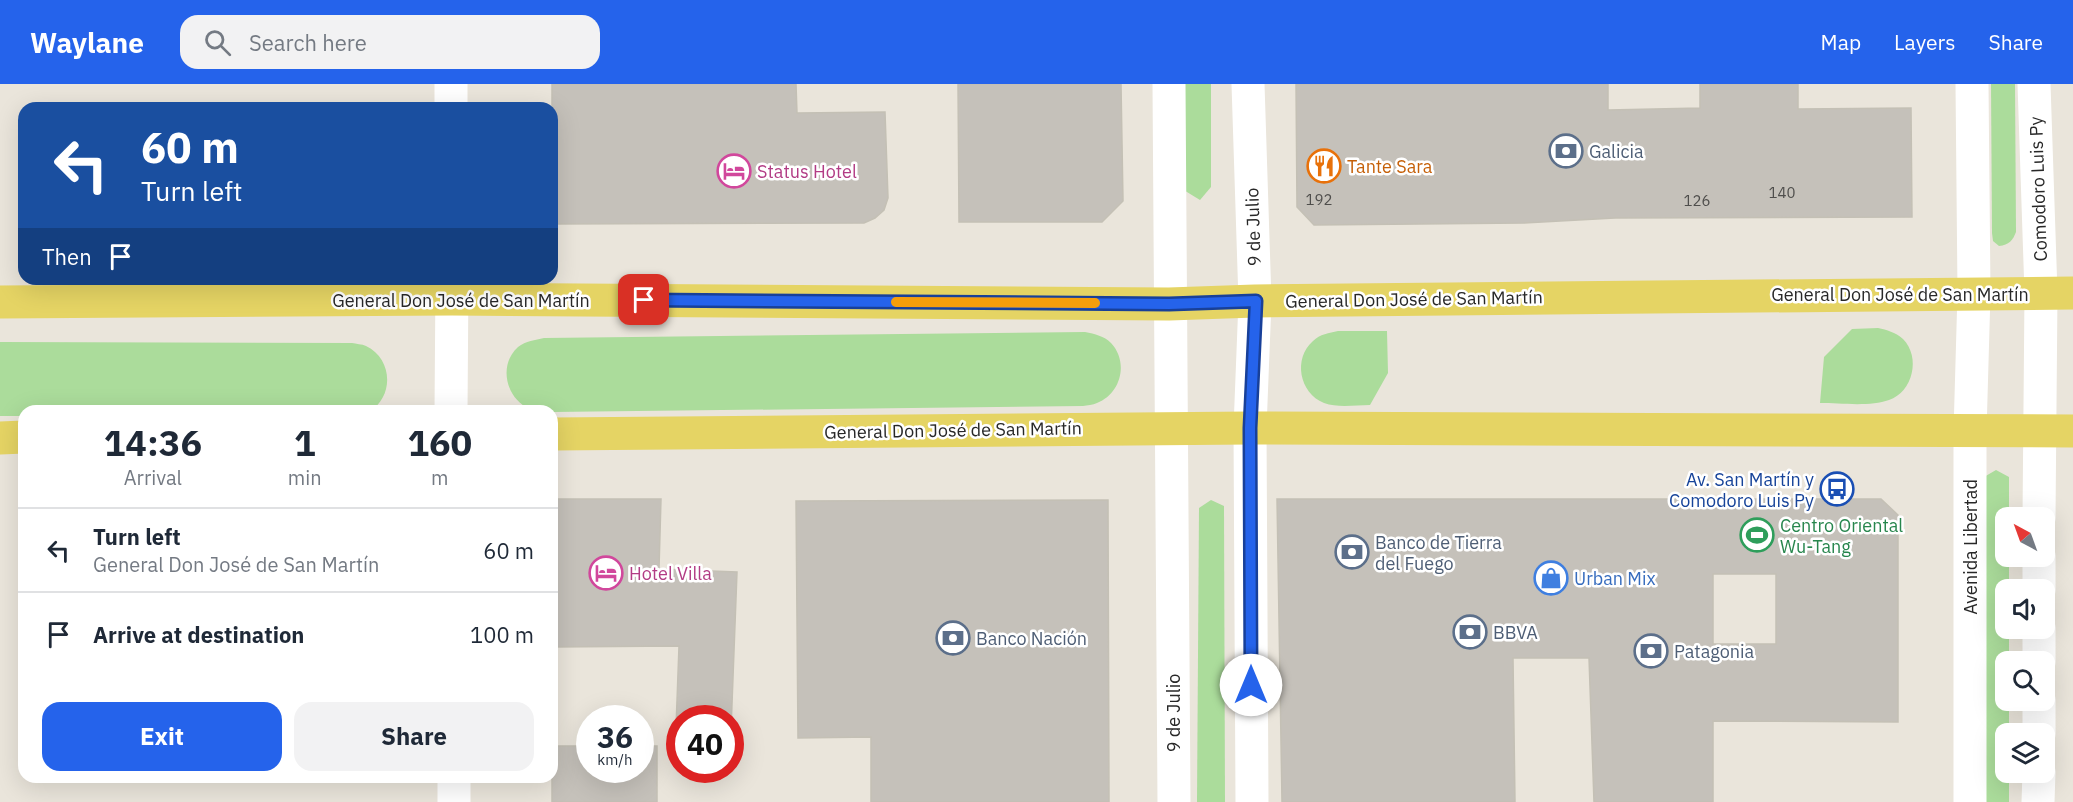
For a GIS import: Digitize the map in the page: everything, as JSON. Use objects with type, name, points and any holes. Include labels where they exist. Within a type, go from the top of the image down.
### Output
[{"type":"main road","name":"General Don José de San Martín","points":[[0,303],[452,289],[1169,304],[1256,301],[2073,293]]},
{"type":"main road","name":"General Don José de San Martín","points":[[558,434],[1172,428],[2073,431]]},
{"type":"main road","points":[[0,438],[18,437]]},
{"type":"street","points":[[451,84],[451,102]]},
{"type":"street","name":"9 de Julio","points":[[1168,84],[1174,802]]},
{"type":"street","name":"9 de Julio","points":[[1248,84],[1256,301],[1250,428],[1252,802]]},
{"type":"street","points":[[1972,84],[1974,293]]},
{"type":"street","name":"Comodoro Luis Py","points":[[2034,84],[2041,293]]},
{"type":"street","points":[[451,405],[452,289]]},
{"type":"street","name":"Avenida Libertad","points":[[1970,802],[1970,432],[1974,293]]},
{"type":"street","points":[[2039,507],[2041,293]]},
{"type":"street","points":[[454,783],[454,802]]},
{"type":"street","points":[[2038,783],[2038,802]]},
{"type":"green space","points":[[1183,84],[1211,84],[1211,187],[1200,200],[1182,189]]},
{"type":"green space","points":[[1991,84],[2015,84],[2016,232],[2010,242],[1999,246],[1993,241],[1992,233]]},
{"type":"green space","points":[[1878,328],[1897,335],[1909,346],[1913,364],[1912,373],[1904,390],[1897,396],[1881,402],[1820,403],[1824,357],[1852,329]]},
{"type":"green space","points":[[1338,331],[1387,331],[1388,373],[1370,405],[1329,405],[1316,398],[1304,383],[1301,365],[1307,348],[1319,337]]},
{"type":"green space","points":[[1085,332],[1102,337],[1111,343],[1117,351],[1121,368],[1117,385],[1105,399],[1083,406],[558,412],[558,405],[523,405],[513,395],[507,379],[508,362],[518,347],[544,338]]},
{"type":"green space","points":[[0,342],[352,343],[361,344],[375,352],[385,368],[387,378],[383,396],[377,405],[18,405],[18,416],[0,416]]},
{"type":"green space","points":[[1996,470],[2009,477],[2009,507],[1995,507],[1995,567],[2009,567],[2009,579],[1995,579],[1995,639],[2009,639],[2009,651],[1995,651],[1995,711],[2009,711],[2009,723],[1995,723],[1995,783],[2009,783],[2009,802],[1985,802],[1984,477]]},
{"type":"green space","points":[[1211,500],[1224,506],[1225,802],[1197,802],[1199,508]]},
{"type":"building","points":[[552,84],[796,84],[797,113],[885,112],[888,198],[884,210],[875,218],[864,223],[558,224],[558,102],[552,102]]},
{"type":"building","points":[[958,84],[1121,84],[1123,201],[1102,222],[959,222]]},
{"type":"building","points":[[1296,84],[1608,84],[1608,110],[1700,108],[1700,84],[1798,84],[1798,109],[1911,108],[1912,217],[1615,218],[1524,223],[1314,225],[1297,207]]},
{"type":"building","name":"Hotel Villa","points":[[558,499],[661,499],[659,569],[737,572],[732,705],[677,705],[679,646],[558,647]]},
{"type":"building","points":[[1277,499],[1881,499],[1898,515],[1898,722],[1713,721],[1713,802],[1594,802],[1589,658],[1513,658],[1515,802],[1282,802]],"holes":[[[1713,574],[1776,574],[1776,644],[1713,644]]]},
{"type":"building","name":"Banco Nación","points":[[1108,500],[1109,802],[871,802],[871,737],[798,738],[796,501]]},
{"type":"building","points":[[558,746],[576,746],[576,783],[654,783],[654,746],[657,746],[657,802],[552,802],[552,783],[558,783]]},
{"type":"slow traffic","points":[[896,302],[1095,303]]},
{"type":"place","name":"Galicia","points":[[1566,151]]},
{"type":"place","name":"Tante Sara","points":[[1324,166]]},
{"type":"place","name":"Status Hotel","points":[[734,171]]},
{"type":"place","name":"Av. San Martín y Comodoro Luis Py","points":[[1837,489]]},
{"type":"place","name":"Centro Oriental Wu-Tang","points":[[1757,535]]},
{"type":"place","name":"Banco de Tierra del Fuego","points":[[1352,552]]},
{"type":"place","name":"Hotel Villa","points":[[606,573]]},
{"type":"place","name":"Urban Mix","points":[[1551,578]]},
{"type":"place","name":"BBVA","points":[[1470,632]]},
{"type":"place","name":"Banco Nación","points":[[953,638]]},
{"type":"place","name":"Patagonia","points":[[1651,651]]},
{"type":"route","points":[[644,300],[1169,304],[1256,301],[1250,428],[1251,685]]}]
